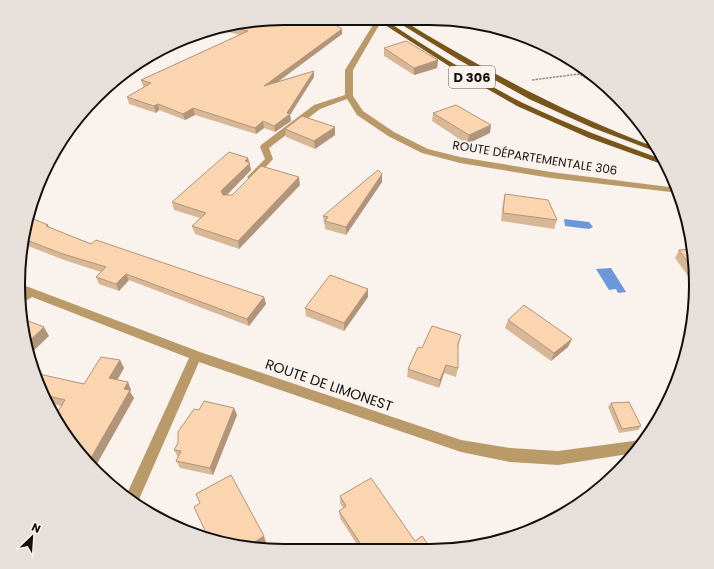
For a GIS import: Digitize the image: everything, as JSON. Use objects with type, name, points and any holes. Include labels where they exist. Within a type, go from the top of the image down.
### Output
[{"type":"main road","name":"ROUTE DÉPARTEMENTALE 306","points":[[388,25],[459,70],[521,105],[657,160]]},
{"type":"main road","name":"D 306","points":[[406,25],[511,86],[568,114],[618,136],[650,148]]},
{"type":"street","name":"ROUTE DÉPARTEMENTALE 306","points":[[375,25],[349,70],[349,96],[353,104],[360,112],[391,134],[425,151],[460,160],[551,175],[671,190]]},
{"type":"street","points":[[244,185],[269,159],[264,147],[317,108],[349,96]]},
{"type":"street","name":"ROUTE DE LIMONEST","points":[[25,290],[196,356],[461,446],[510,455],[558,458],[631,447]]},
{"type":"street","points":[[26,296],[31,292]]},
{"type":"street","points":[[134,495],[196,356]]},
{"type":"path","points":[[511,86],[534,79],[578,74],[587,79]]},
{"type":"water","points":[[564,219],[589,222],[593,227],[589,229],[565,226]]},
{"type":"water","points":[[611,268],[626,292],[618,293],[616,289],[609,290],[596,269]]},
{"type":"building","points":[[284,25],[335,25],[342,29],[264,86],[314,71],[287,113],[290,114],[274,126],[263,121],[255,128],[193,108],[183,114],[158,104],[154,106],[127,97],[151,83],[141,80],[248,31],[239,29]]},
{"type":"building","points":[[406,41],[438,60],[414,68],[384,48]]},
{"type":"building","points":[[456,105],[491,125],[469,135],[433,113]]},
{"type":"building","points":[[302,116],[335,127],[314,141],[285,129]]},
{"type":"building","points":[[229,152],[248,158],[245,161],[250,163],[221,191],[223,195],[232,195],[261,166],[299,177],[238,241],[192,226],[206,213],[172,202]]},
{"type":"building","points":[[378,170],[382,174],[346,227],[325,221],[328,217],[323,216]]},
{"type":"building","points":[[505,194],[548,200],[557,220],[503,213]]},
{"type":"building","points":[[34,219],[48,225],[46,226],[91,244],[96,240],[264,297],[247,319],[126,274],[116,284],[96,277],[106,267],[60,253],[29,241]]},
{"type":"building","points":[[687,249],[688,262],[679,250]]},
{"type":"building","points":[[330,275],[368,289],[344,323],[305,308]]},
{"type":"building","points":[[524,305],[572,339],[554,353],[508,320]]},
{"type":"building","points":[[27,321],[44,327],[31,339]]},
{"type":"building","points":[[432,326],[461,335],[458,344],[458,368],[446,365],[440,380],[408,369],[418,347],[422,348]]},
{"type":"building","points":[[101,357],[120,360],[109,378],[128,382],[124,389],[130,390],[91,458],[69,429],[58,411],[65,400],[51,397],[41,375],[84,384]]},
{"type":"building","points":[[204,401],[234,408],[210,468],[176,461],[181,451],[174,450],[178,443],[178,432],[194,409],[199,410]]},
{"type":"building","points":[[629,402],[641,426],[622,429],[611,403]]},
{"type":"building","points":[[231,475],[264,536],[254,542],[251,542],[205,531],[194,507],[200,503],[196,494]]},
{"type":"building","points":[[371,478],[415,541],[422,536],[428,544],[361,544],[339,511],[346,506],[340,496]]}]
